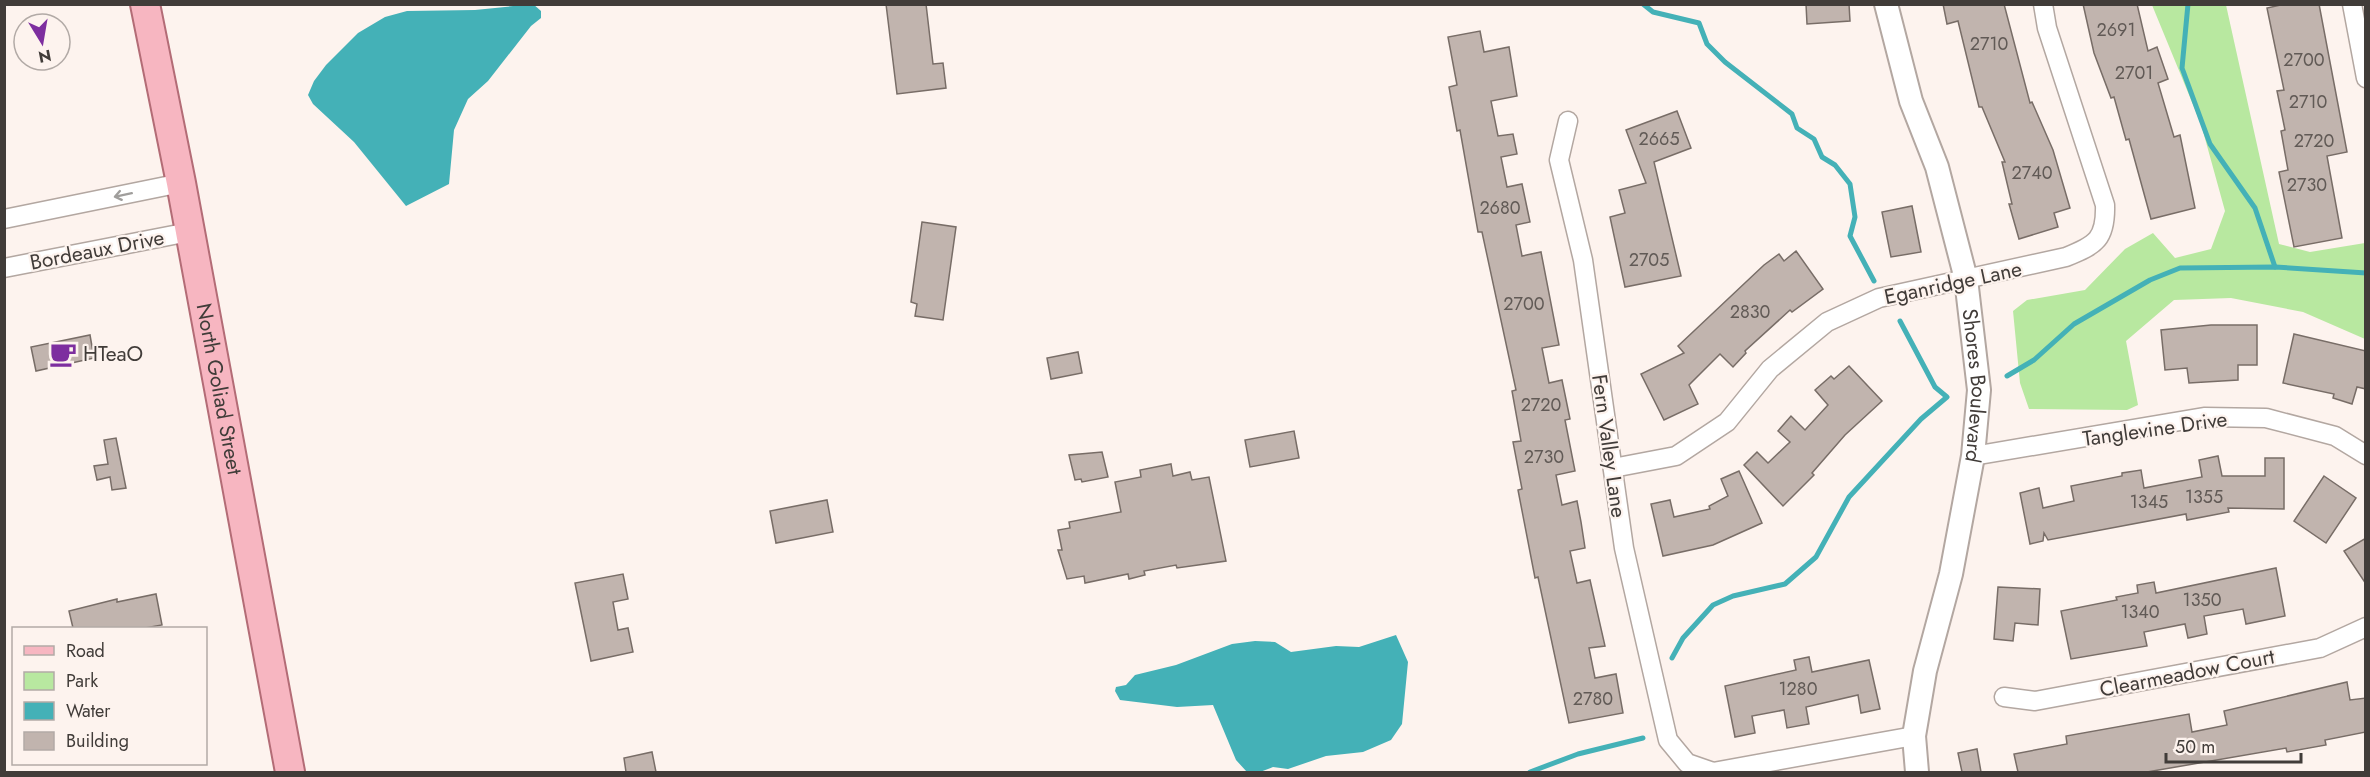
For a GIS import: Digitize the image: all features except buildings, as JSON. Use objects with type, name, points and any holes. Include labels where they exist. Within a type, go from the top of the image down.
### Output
[{"type":"main road","name":"North Goliad Street","points":[[145,4],[181,183],[290,772]]},
{"type":"street","name":"Shores Boulevard","points":[[1886,4],[1911,101],[1937,167],[1966,279],[1979,390],[1973,456],[1951,574],[1925,670],[1914,736],[1917,772]]},
{"type":"street","name":"Eganridge Lane","points":[[1613,468],[1676,456],[1727,422],[1770,369],[1827,322],[1880,298],[2035,266],[2088,248],[2100,237],[2106,223],[2105,205],[2047,28],[2043,4]]},
{"type":"street","points":[[2352,4],[2366,78]]},
{"type":"street","name":"Fern Valley Lane","points":[[1568,121],[1559,160],[1583,260],[1624,548],[1668,740],[1687,763],[1713,772],[1914,736]]},
{"type":"street","points":[[4,219],[181,183]]},
{"type":"street","name":"Bordeaux Drive","points":[[4,268],[189,232]]},
{"type":"street","name":"Tanglevine Drive","points":[[1973,456],[2204,417],[2266,418],[2334,436],[2366,455]]},
{"type":"street","name":"Clearmeadow Court","points":[[2004,697],[2035,701],[2319,648],[2366,627]]},
{"type":"green space","points":[[2152,5],[2226,5],[2279,244],[2310,252],[2365,243],[2365,339],[2303,312],[2231,298],[2174,300],[2126,341],[2138,405],[2127,410],[2029,409],[2020,383],[2013,311],[2027,300],[2085,290],[2125,249],[2153,233],[2175,258],[2211,249],[2225,211],[2201,124]]},
{"type":"water","points":[[533,4],[541,11],[541,18],[531,26],[488,81],[468,99],[454,130],[449,184],[406,206],[354,142],[313,104],[308,95],[314,81],[326,65],[358,33],[385,17],[407,11],[475,10]]},
{"type":"water","points":[[1396,635],[1408,662],[1402,724],[1391,740],[1363,752],[1326,756],[1288,769],[1273,767],[1260,772],[1247,772],[1236,760],[1213,705],[1177,707],[1120,700],[1115,691],[1116,687],[1126,685],[1135,675],[1176,665],[1232,644],[1255,641],[1275,642],[1291,652],[1336,646],[1359,647]]},
{"type":"waterway","points":[[1643,4],[1653,12],[1699,23],[1707,44],[1725,62],[1792,114],[1797,128],[1814,139],[1822,157],[1835,165],[1850,184],[1855,217],[1850,236],[1874,281]]},
{"type":"waterway","points":[[2188,4],[2182,68],[2210,144],[2255,208],[2275,267]]},
{"type":"waterway","points":[[2007,376],[2034,360],[2074,324],[2150,280],[2180,268],[2275,267],[2366,273]]},
{"type":"waterway","points":[[1672,658],[1683,638],[1713,605],[1733,596],[1785,584],[1816,557],[1849,497],[1921,419],[1947,397],[1935,387],[1900,321]]},
{"type":"waterway","points":[[1530,772],[1578,754],[1643,738]]},
{"type":"place","name":"HTeaO","points":[[63,354]]}]
